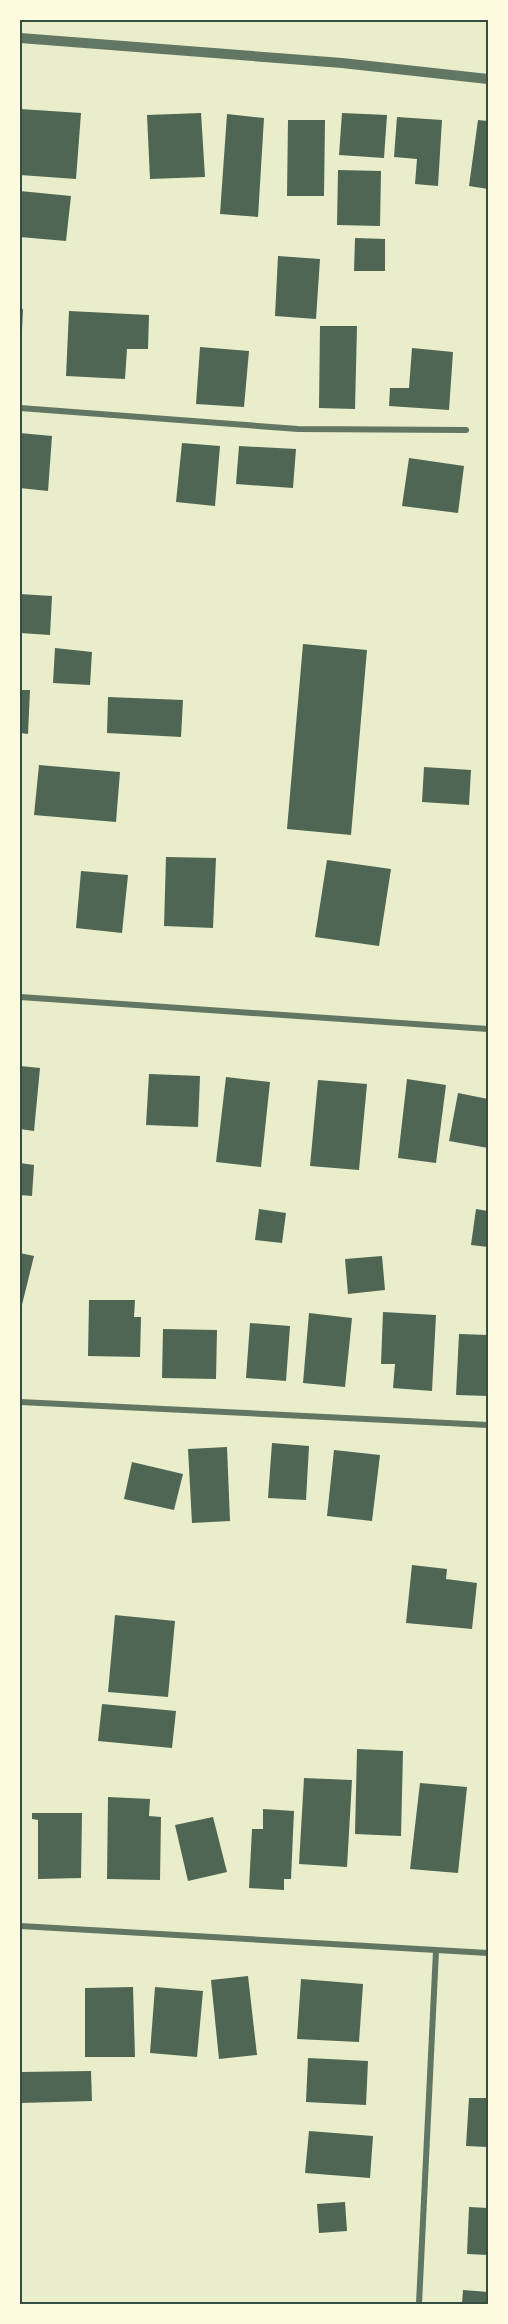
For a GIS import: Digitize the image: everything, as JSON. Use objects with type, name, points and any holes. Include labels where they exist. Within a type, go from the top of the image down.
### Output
[{"type":"street","points":[[20,38],[342,63],[489,79]]},
{"type":"street","points":[[20,408],[298,429],[466,430]]},
{"type":"street","points":[[20,997],[489,1029]]},
{"type":"street","points":[[20,1402],[489,1425]]},
{"type":"street","points":[[20,1926],[489,1953]]},
{"type":"street","points":[[419,2304],[436,1951]]},
{"type":"building","points":[[20,109],[81,113],[76,179],[20,175]]},
{"type":"building","points":[[201,113],[205,177],[150,179],[147,115]]},
{"type":"building","points":[[342,113],[387,115],[384,158],[339,155]]},
{"type":"building","points":[[227,114],[264,118],[258,217],[220,214]]},
{"type":"building","points":[[397,117],[442,120],[438,186],[415,184],[417,159],[394,157]]},
{"type":"building","points":[[288,120],[325,120],[324,196],[287,196]]},
{"type":"building","points":[[478,120],[488,121],[488,189],[469,186]]},
{"type":"building","points":[[338,170],[381,171],[380,226],[337,225]]},
{"type":"building","points":[[20,191],[71,196],[66,241],[20,237]]},
{"type":"building","points":[[355,238],[385,239],[385,271],[354,271]]},
{"type":"building","points":[[278,256],[320,259],[316,319],[275,316]]},
{"type":"building","points":[[20,309],[23,309],[21,351],[20,351]]},
{"type":"building","points":[[69,311],[149,315],[148,349],[127,349],[125,379],[66,376]]},
{"type":"building","points":[[320,326],[357,326],[355,409],[319,408]]},
{"type":"building","points":[[200,347],[249,351],[244,407],[196,404]]},
{"type":"building","points":[[412,348],[453,352],[449,410],[389,406],[390,388],[409,388]]},
{"type":"building","points":[[20,433],[52,436],[48,491],[20,488]]},
{"type":"building","points":[[182,443],[220,446],[215,506],[176,502]]},
{"type":"building","points":[[239,446],[296,449],[293,488],[236,484]]},
{"type":"building","points":[[409,458],[464,466],[458,513],[402,506]]},
{"type":"building","points":[[20,594],[52,596],[50,635],[20,633]]},
{"type":"building","points":[[303,644],[367,650],[351,835],[287,829]]},
{"type":"building","points":[[55,648],[92,652],[90,685],[53,683]]},
{"type":"building","points":[[20,690],[30,690],[28,734],[20,733]]},
{"type":"building","points":[[108,697],[183,700],[181,737],[107,733]]},
{"type":"building","points":[[39,765],[120,772],[116,822],[34,815]]},
{"type":"building","points":[[424,767],[471,770],[469,805],[422,802]]},
{"type":"building","points":[[166,857],[216,858],[213,928],[164,926]]},
{"type":"building","points":[[327,860],[391,869],[379,946],[315,937]]},
{"type":"building","points":[[81,871],[128,875],[122,933],[76,928]]},
{"type":"building","points":[[20,1066],[40,1068],[34,1131],[20,1129]]},
{"type":"building","points":[[149,1074],[200,1076],[198,1127],[146,1125]]},
{"type":"building","points":[[226,1077],[270,1082],[261,1167],[216,1162]]},
{"type":"building","points":[[407,1079],[446,1085],[436,1163],[398,1158]]},
{"type":"building","points":[[318,1080],[367,1084],[359,1170],[310,1166]]},
{"type":"building","points":[[458,1093],[488,1099],[488,1148],[449,1141]]},
{"type":"building","points":[[20,1163],[34,1165],[32,1196],[20,1195]]},
{"type":"building","points":[[259,1209],[286,1213],[282,1243],[255,1240]]},
{"type":"building","points":[[476,1209],[488,1211],[488,1247],[471,1245]]},
{"type":"building","points":[[20,1253],[34,1256],[20,1313]]},
{"type":"building","points":[[382,1256],[385,1290],[348,1294],[345,1259]]},
{"type":"building","points":[[89,1300],[135,1300],[134,1317],[141,1317],[140,1357],[88,1356]]},
{"type":"building","points":[[383,1312],[436,1315],[432,1391],[393,1388],[395,1364],[381,1364]]},
{"type":"building","points":[[309,1313],[352,1318],[345,1387],[303,1383]]},
{"type":"building","points":[[250,1323],[290,1326],[286,1381],[246,1378]]},
{"type":"building","points":[[163,1329],[217,1330],[216,1379],[162,1378]]},
{"type":"building","points":[[459,1334],[488,1335],[488,1396],[456,1395]]},
{"type":"building","points":[[272,1443],[309,1446],[306,1500],[268,1498]]},
{"type":"building","points":[[227,1447],[230,1521],[192,1523],[188,1449]]},
{"type":"building","points":[[334,1450],[380,1455],[372,1521],[327,1516]]},
{"type":"building","points":[[132,1462],[183,1474],[174,1510],[124,1499]]},
{"type":"building","points":[[412,1565],[447,1569],[446,1579],[477,1583],[472,1629],[406,1623]]},
{"type":"building","points":[[115,1615],[175,1621],[168,1697],[108,1692]]},
{"type":"building","points":[[102,1704],[176,1711],[172,1748],[98,1741]]},
{"type":"building","points":[[357,1749],[403,1751],[401,1836],[355,1834]]},
{"type":"building","points":[[304,1778],[352,1780],[347,1867],[299,1864]]},
{"type":"building","points":[[420,1783],[467,1787],[458,1873],[410,1869]]},
{"type":"building","points":[[108,1797],[150,1799],[149,1816],[161,1817],[160,1880],[107,1879]]},
{"type":"building","points":[[263,1809],[294,1811],[291,1879],[284,1879],[284,1890],[249,1888],[252,1829],[263,1829]]},
{"type":"building","points":[[32,1813],[82,1813],[81,1878],[38,1879],[38,1820],[32,1819]]},
{"type":"building","points":[[213,1817],[227,1872],[188,1881],[175,1825]]},
{"type":"building","points":[[248,1976],[257,2055],[219,2059],[211,1980]]},
{"type":"building","points":[[301,1979],[363,1984],[359,2042],[297,2039]]},
{"type":"building","points":[[133,1987],[135,2057],[85,2057],[85,1988]]},
{"type":"building","points":[[155,1987],[203,1991],[197,2057],[150,2053]]},
{"type":"building","points":[[308,2058],[368,2061],[366,2105],[306,2102]]},
{"type":"building","points":[[91,2071],[92,2101],[20,2103],[20,2072]]},
{"type":"building","points":[[469,2098],[488,2098],[488,2147],[466,2146]]},
{"type":"building","points":[[309,2131],[373,2136],[370,2178],[305,2173]]},
{"type":"building","points":[[345,2202],[347,2231],[319,2233],[317,2204]]},
{"type":"building","points":[[469,2207],[488,2208],[488,2255],[467,2254]]},
{"type":"building","points":[[463,2290],[488,2292],[488,2304],[462,2304]]}]
